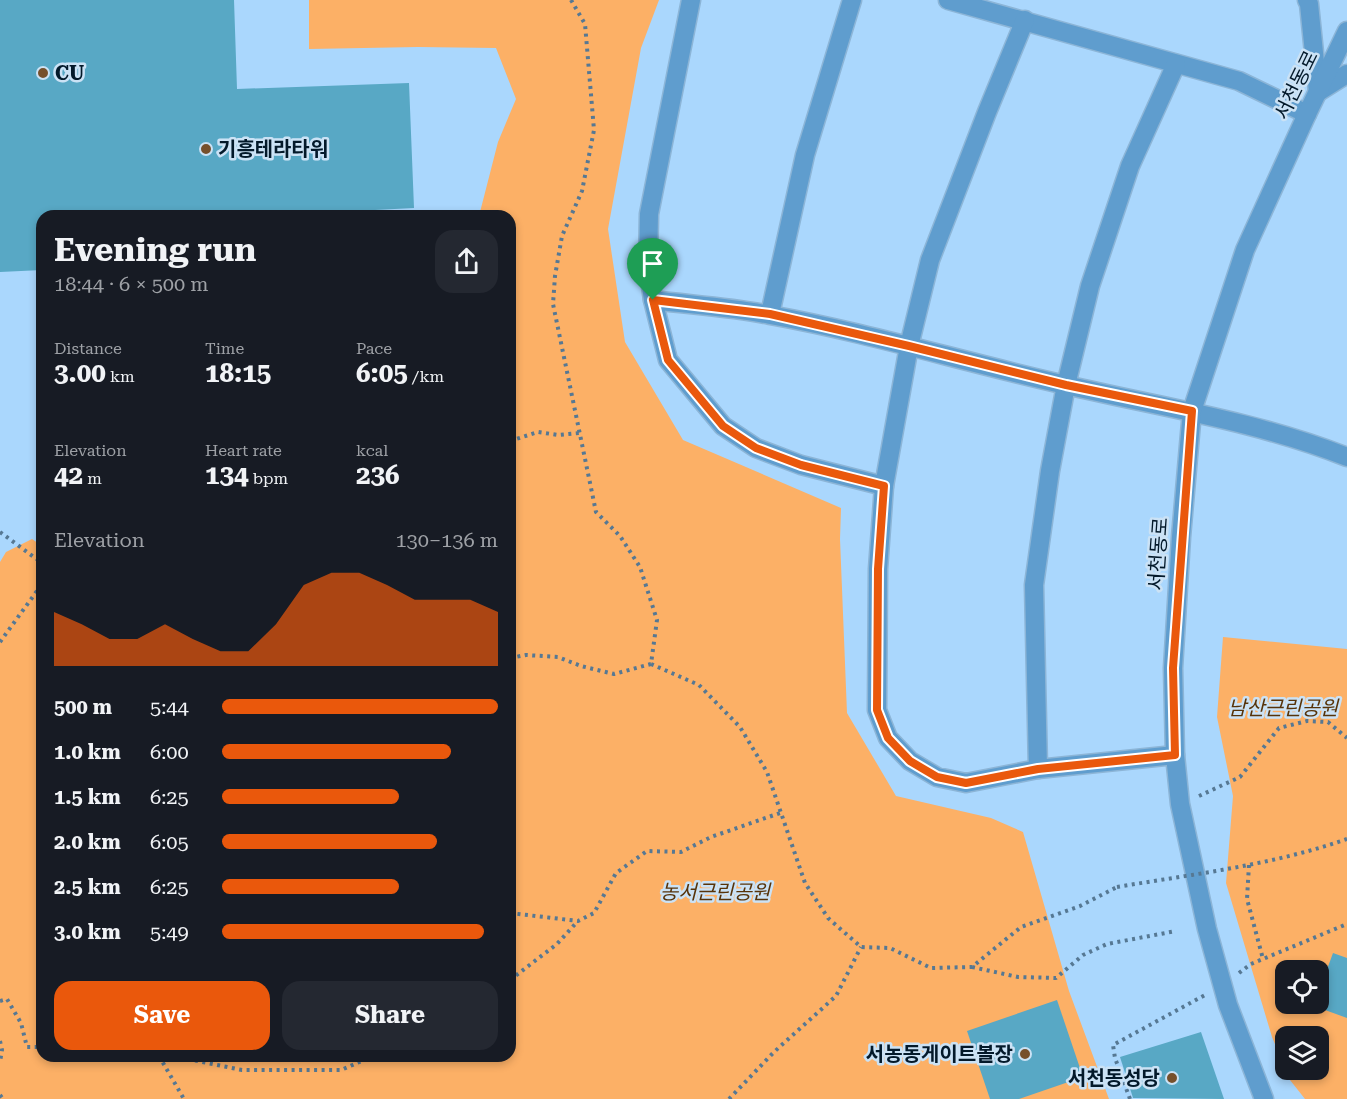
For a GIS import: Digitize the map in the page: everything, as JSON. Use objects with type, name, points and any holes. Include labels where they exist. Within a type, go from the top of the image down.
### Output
[{"type":"street","points":[[691,0],[649,214],[648,266],[653,300],[668,360],[723,426],[756,448],[801,465],[884,486]]},
{"type":"street","points":[[770,314],[805,155],[852,0]]},
{"type":"street","points":[[948,0],[1239,81],[1307,114]]},
{"type":"street","points":[[1307,0],[1318,92],[1347,74]]},
{"type":"street","points":[[1025,20],[930,261],[909,346],[884,486],[878,569],[877,710],[888,738],[910,761],[937,777],[966,783],[1038,769],[1175,755]]},
{"type":"street","name":"서천동로","points":[[1264,1099],[1223,986],[1207,929],[1180,804],[1175,755],[1173,668],[1192,411],[1245,250],[1347,31]]},
{"type":"street","points":[[1038,769],[1034,585],[1050,471],[1066,385],[1090,285],[1130,166],[1176,64]]},
{"type":"street","points":[[653,300],[770,314],[1066,385],[1192,411],[1305,440],[1347,457]]},
{"type":"path","points":[[571,0],[585,24],[594,130],[582,191],[562,236],[553,304],[596,512],[620,536],[640,567],[657,620],[651,664]]},
{"type":"path","points":[[516,439],[538,432],[558,435],[580,433]]},
{"type":"path","points":[[0,532],[36,559]]},
{"type":"path","points":[[0,642],[36,592]]},
{"type":"path","points":[[516,657],[526,655],[558,657],[581,666],[614,674],[651,664],[699,685],[740,727],[767,771],[805,883],[828,918],[861,947],[890,948],[931,968],[972,967],[1017,977],[1056,978],[1083,955],[1107,944],[1176,932]]},
{"type":"path","points":[[1180,804],[1240,777],[1279,728],[1307,721],[1328,722],[1347,738]]},
{"type":"path","points":[[516,975],[557,944],[578,921],[594,913],[616,873],[647,851],[681,852],[711,837],[780,813]]},
{"type":"path","points":[[972,967],[1021,927],[1080,906],[1117,887],[1249,865],[1312,851],[1347,839]]},
{"type":"path","points":[[1249,865],[1247,899],[1263,959]]},
{"type":"path","points":[[516,914],[578,921]]},
{"type":"path","points":[[1130,1099],[1115,1058],[1113,1045],[1223,986],[1251,964],[1345,924],[1347,917]]},
{"type":"path","points":[[729,1099],[774,1052],[836,996],[861,947]]},
{"type":"path","points":[[0,1001],[7,999],[21,1023],[27,1047],[36,1047]]},
{"type":"path","points":[[0,1041],[2,1050],[0,1062]]},
{"type":"path","points":[[162,1062],[184,1099]]},
{"type":"path","points":[[203,1062],[242,1070],[341,1070],[359,1062]]},
{"type":"path","points":[[0,1095],[3,1099]]},
{"type":"green space","name":"농서근린공원","points":[[309,0],[659,0],[641,48],[608,229],[625,342],[683,440],[841,508],[840,539],[847,713],[896,796],[991,818],[1023,832],[1069,991],[1109,1099],[0,1099],[0,562],[6,552],[32,539],[36,542],[36,1062],[516,1062],[516,210],[481,210],[498,142],[516,99],[496,48],[309,49]]},
{"type":"green space","name":"남산근린공원","points":[[1223,637],[1347,649],[1347,1099],[1305,1099],[1290,1080],[1329,1080],[1329,1026],[1275,1026],[1275,1044],[1272,1037],[1226,883],[1233,796],[1217,717]]},
{"type":"building","name":"기흥테라타워","points":[[0,0],[234,0],[237,89],[409,83],[414,208],[36,210],[36,270],[0,272]]},
{"type":"building","points":[[1333,953],[1347,958],[1347,1018],[1329,1011],[1329,964]]},
{"type":"building","name":"서농동게이트볼장","points":[[1057,1000],[1083,1077],[1019,1099],[990,1099],[967,1031]]},
{"type":"building","name":"서천동성당","points":[[1201,1032],[1224,1099],[1133,1098],[1120,1057]]},
{"type":"place","name":"CU","points":[[43,73]]},
{"type":"place","name":"기흥테라타워","points":[[206,149]]},
{"type":"place","name":"서농동게이트볼장","points":[[1025,1054]]},
{"type":"place","name":"서천동성당","points":[[1172,1078]]},
{"type":"route","points":[[653,300],[770,314],[1066,385],[1192,411],[1173,668],[1175,755],[1038,769],[966,783],[937,777],[910,761],[888,738],[877,710],[878,569],[884,486],[801,465],[756,448],[723,426],[668,360],[653,300]]}]
